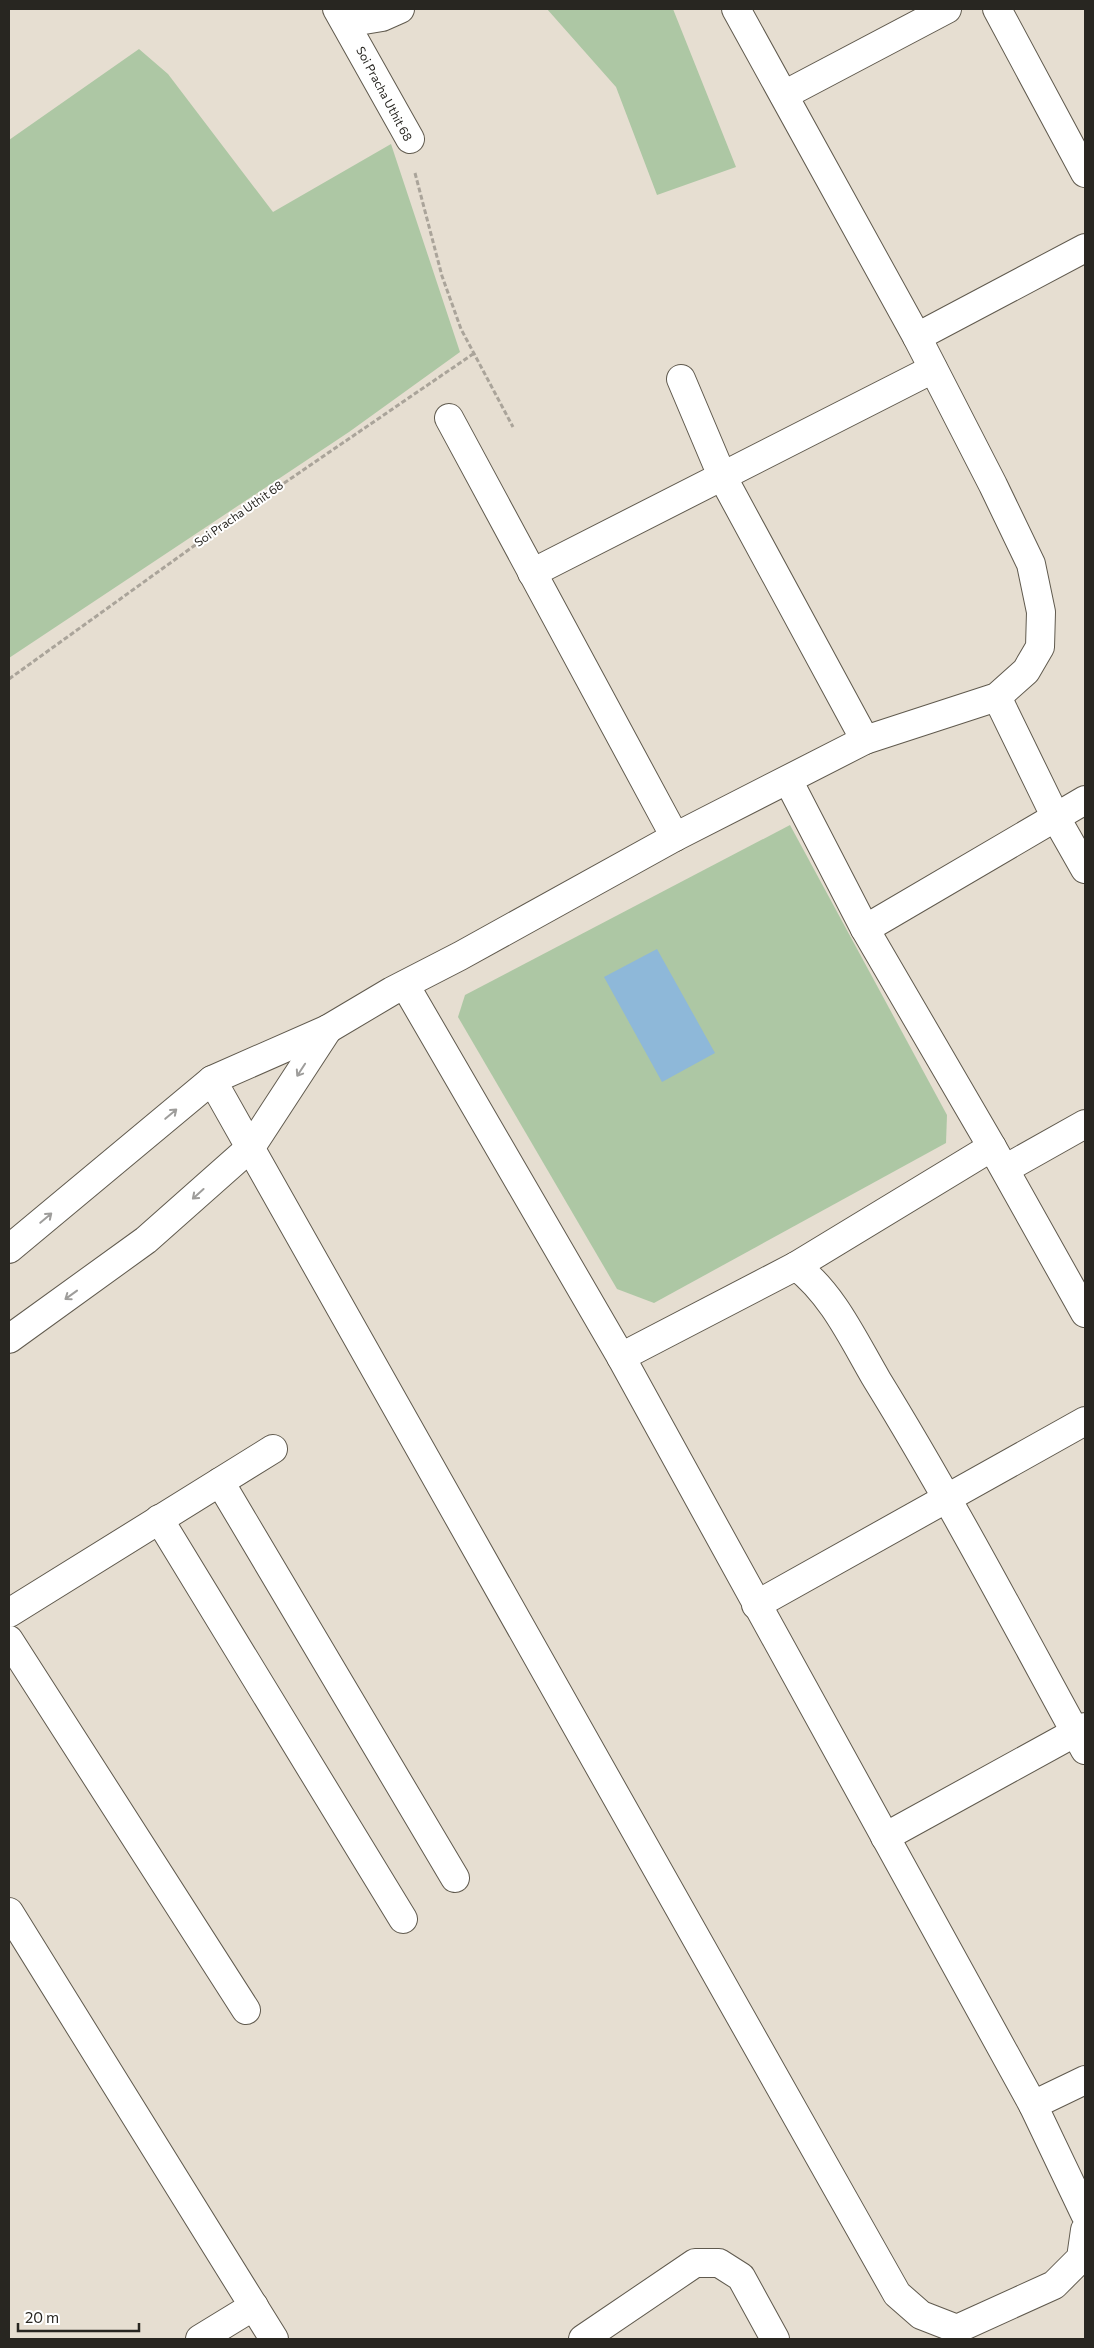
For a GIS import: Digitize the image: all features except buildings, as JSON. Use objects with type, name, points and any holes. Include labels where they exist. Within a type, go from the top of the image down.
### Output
[{"type":"street","points":[[342,16],[382,17],[400,9]]},
{"type":"street","points":[[9,1249],[212,1080],[328,1030],[370,1003],[675,837],[864,740],[997,697],[1026,671],[1040,647],[1041,612],[1031,564],[994,485],[917,337],[736,9]]},
{"type":"street","points":[[784,95],[947,9]]},
{"type":"street","points":[[997,9],[1085,173]]},
{"type":"street","name":"Soi Pracha Uthit 68","points":[[342,16],[410,139]]},
{"type":"street","points":[[917,337],[1085,248]]},
{"type":"street","points":[[532,573],[933,368]]},
{"type":"street","points":[[681,379],[722,476],[864,740]]},
{"type":"street","points":[[449,418],[675,837]]},
{"type":"street","points":[[997,697],[1056,818],[1085,869]]},
{"type":"street","points":[[788,780],[865,929],[998,1158],[1085,1313]]},
{"type":"street","points":[[865,929],[1085,800]]},
{"type":"street","points":[[405,985],[622,1357],[756,1605],[1033,2104],[1085,2214]]},
{"type":"street","points":[[9,1339],[146,1240],[251,1147],[328,1030]]},
{"type":"street","points":[[212,1080],[897,2294],[921,2315],[958,2329],[1054,2285],[1081,2258],[1085,2230]]},
{"type":"street","points":[[622,1357],[998,1158],[1085,1124]]},
{"type":"street","points":[[796,1266],[816,1284],[830,1303],[914,1440],[1082,1736],[885,1838]]},
{"type":"street","points":[[756,1605],[1085,1421]]},
{"type":"street","points":[[9,1613],[273,1449]]},
{"type":"street","points":[[220,1482],[455,1878]]},
{"type":"street","points":[[159,1519],[403,1920]]},
{"type":"street","points":[[9,1640],[246,2010]]},
{"type":"street","points":[[9,1912],[274,2339]]},
{"type":"street","points":[[1033,2104],[1085,2080]]},
{"type":"street","points":[[584,2339],[695,2263],[719,2263],[741,2277],[775,2339]]},
{"type":"street","points":[[200,2339],[254,2306]]},
{"type":"path","name":"Soi Pracha Uthit 68","points":[[410,139],[413,163],[442,276],[461,329],[513,427]]},
{"type":"path","name":"Soi Pracha Uthit 68","points":[[9,679],[230,520],[473,354]]},
{"type":"green space","points":[[547,9],[673,9],[736,167],[657,195],[616,87]]},
{"type":"green space","points":[[139,49],[168,74],[273,212],[391,144],[460,352],[349,432],[9,658],[9,140]]},
{"type":"green space","points":[[790,825],[947,1115],[946,1143],[654,1303],[617,1289],[458,1017],[465,995]]},
{"type":"water","points":[[657,949],[715,1053],[662,1082],[604,977]]}]
